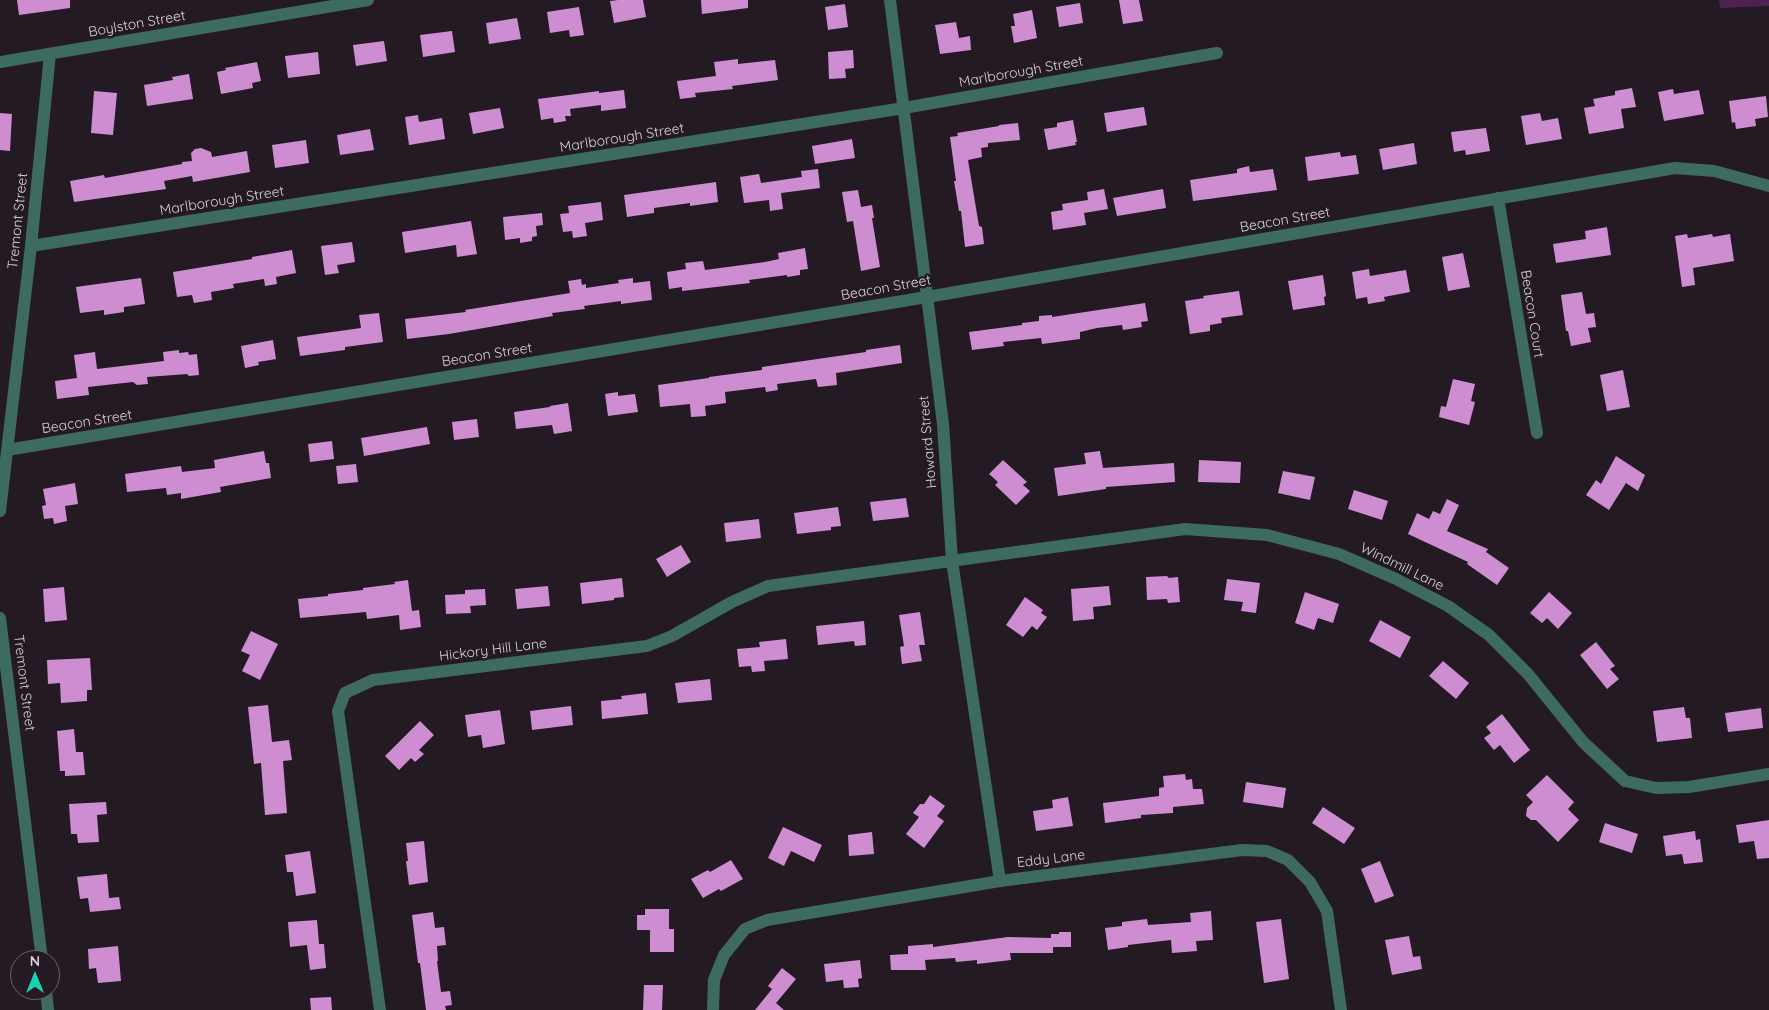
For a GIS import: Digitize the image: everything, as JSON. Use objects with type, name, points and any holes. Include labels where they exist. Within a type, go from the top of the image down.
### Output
[{"type":"street","name":"Boylston Street","points":[[0,62],[368,0]]},
{"type":"street","name":"Howard Street","points":[[890,0],[943,424],[952,561],[1000,880]]},
{"type":"street","name":"Marlborough Street","points":[[31,246],[904,108],[1217,53]]},
{"type":"street","name":"Tremont Street","points":[[0,511],[31,246],[50,54]]},
{"type":"street","name":"Beacon Street","points":[[7,450],[927,296],[1675,168],[1714,171],[1769,186]]},
{"type":"street","name":"Beacon Court","points":[[1498,198],[1537,433]]},
{"type":"street","name":"Windmill Lane","points":[[952,561],[1185,529],[1266,534],[1347,557],[1396,579],[1448,606],[1489,635],[1528,674],[1583,742],[1625,781],[1656,788],[1689,787],[1769,774]]},
{"type":"street","name":"Hickory Hill Lane","points":[[380,1010],[338,711],[345,693],[373,680],[647,646],[672,636],[732,602],[768,586],[952,561]]},
{"type":"street","name":"Tremont Street","points":[[0,618],[41,950]]},
{"type":"street","name":"Eddy Lane","points":[[713,1010],[714,980],[724,955],[745,929],[767,920],[1000,880],[1242,850],[1266,851],[1288,860],[1310,882],[1327,911],[1341,1010]]},
{"type":"shaded area","points":[[1719,0],[1769,0],[1769,6],[1720,8]]},
{"type":"building","points":[[17,0],[70,0],[70,8],[19,15]]},
{"type":"building","points":[[643,0],[646,17],[614,23],[610,1]]},
{"type":"building","points":[[701,0],[748,0],[748,8],[702,14]]},
{"type":"building","points":[[1119,0],[1139,0],[1143,21],[1123,24]]},
{"type":"building","points":[[1080,3],[1083,23],[1059,27],[1056,7]]},
{"type":"building","points":[[845,4],[848,27],[828,30],[825,7]]},
{"type":"building","points":[[579,7],[584,35],[570,37],[569,30],[550,33],[547,12]]},
{"type":"building","points":[[1032,10],[1037,38],[1014,43],[1011,26],[1015,26],[1013,14]]},
{"type":"building","points":[[517,18],[521,39],[489,44],[486,23]]},
{"type":"building","points":[[956,22],[959,38],[970,36],[971,50],[940,54],[935,25]]},
{"type":"building","points":[[452,31],[455,52],[423,57],[420,35]]},
{"type":"building","points":[[384,41],[387,61],[356,66],[353,45]]},
{"type":"building","points":[[853,50],[854,68],[845,69],[846,78],[829,79],[828,52]]},
{"type":"building","points":[[318,52],[320,74],[288,78],[285,56]]},
{"type":"building","points":[[738,59],[738,64],[775,60],[778,80],[732,86],[733,89],[695,93],[696,97],[680,99],[677,81],[716,76],[714,62]]},
{"type":"building","points":[[257,62],[261,81],[252,83],[253,88],[221,94],[217,72],[226,70],[225,68]]},
{"type":"building","points":[[189,74],[193,99],[147,106],[144,85],[173,80],[172,77]]},
{"type":"building","points":[[1632,88],[1636,107],[1621,109],[1624,128],[1589,134],[1584,108],[1595,106],[1593,99],[1615,95],[1615,91]]},
{"type":"building","points":[[1673,89],[1674,94],[1699,90],[1704,114],[1664,121],[1658,92]]},
{"type":"building","points":[[624,90],[626,108],[601,111],[601,105],[570,109],[571,116],[565,116],[566,121],[554,123],[553,118],[541,120],[538,99],[599,91],[599,93]]},
{"type":"building","points":[[94,91],[117,93],[113,135],[91,133]]},
{"type":"building","points":[[1766,96],[1768,117],[1755,119],[1756,126],[1736,129],[1735,122],[1732,123],[1729,101]]},
{"type":"building","points":[[1144,107],[1147,125],[1107,132],[1104,113]]},
{"type":"building","points":[[500,108],[504,128],[473,134],[469,113]]},
{"type":"building","points":[[0,113],[12,114],[10,151],[0,150]]},
{"type":"building","points":[[1540,113],[1542,121],[1558,118],[1562,139],[1526,145],[1521,116]]},
{"type":"building","points":[[418,115],[419,122],[442,118],[445,139],[409,145],[405,117]]},
{"type":"building","points":[[1073,120],[1076,145],[1048,150],[1044,129],[1057,127],[1057,123]]},
{"type":"building","points":[[1018,123],[1020,140],[988,143],[988,147],[981,148],[982,157],[968,160],[979,226],[982,227],[984,244],[965,247],[961,211],[959,211],[954,181],[956,181],[950,137],[958,136],[957,133]]},
{"type":"building","points":[[1486,128],[1490,151],[1466,155],[1465,150],[1454,152],[1451,132]]},
{"type":"building","points":[[370,129],[374,150],[340,155],[337,135]]},
{"type":"building","points":[[852,139],[855,158],[815,164],[812,146]]},
{"type":"building","points":[[306,140],[309,163],[275,168],[272,145]]},
{"type":"building","points":[[1414,143],[1417,164],[1383,170],[1379,149]]},
{"type":"building","points":[[201,148],[211,152],[212,157],[247,151],[250,172],[193,182],[192,176],[164,181],[166,189],[74,202],[70,181],[104,175],[105,178],[182,164],[182,162],[192,161],[191,153],[195,149]]},
{"type":"building","points":[[1340,152],[1341,157],[1356,155],[1359,174],[1308,181],[1305,157]]},
{"type":"building","points":[[1249,166],[1250,172],[1273,169],[1277,190],[1193,201],[1190,180],[1237,173],[1237,169]]},
{"type":"building","points":[[818,169],[820,188],[781,193],[783,209],[770,211],[769,200],[744,203],[740,177],[759,174],[761,183],[802,177],[801,171]]},
{"type":"building","points":[[716,182],[718,202],[690,206],[690,203],[654,208],[654,213],[627,217],[624,195]]},
{"type":"building","points":[[1104,189],[1108,209],[1084,213],[1086,225],[1053,230],[1051,212],[1063,210],[1062,204],[1088,200],[1087,192]]},
{"type":"building","points":[[1163,189],[1166,208],[1117,216],[1113,198]]},
{"type":"building","points":[[858,190],[861,207],[872,205],[874,218],[872,218],[880,267],[861,271],[853,221],[847,222],[842,192]]},
{"type":"building","points":[[601,202],[603,220],[585,223],[587,236],[573,238],[572,231],[563,232],[560,214],[569,213],[568,206]]},
{"type":"building","points":[[542,213],[543,225],[536,226],[537,236],[532,237],[532,241],[520,243],[520,238],[505,240],[503,217]]},
{"type":"building","points":[[471,221],[477,254],[457,257],[456,245],[405,253],[402,232]]},
{"type":"building","points":[[1607,227],[1611,255],[1556,263],[1553,244],[1586,239],[1585,231]]},
{"type":"building","points":[[1687,234],[1688,238],[1712,234],[1713,237],[1730,234],[1734,261],[1693,268],[1695,285],[1682,287],[1675,236]]},
{"type":"building","points":[[352,242],[355,262],[337,265],[339,273],[325,275],[321,246]]},
{"type":"building","points":[[805,248],[808,269],[800,270],[800,275],[749,280],[750,283],[682,291],[682,287],[669,289],[667,272],[686,269],[685,263],[703,261],[705,270],[779,259],[778,253]]},
{"type":"building","points":[[292,250],[296,273],[276,277],[277,284],[265,286],[264,279],[233,284],[234,288],[211,292],[212,300],[194,303],[192,295],[177,297],[173,272],[252,259],[252,257]]},
{"type":"building","points":[[1463,253],[1470,287],[1448,291],[1442,257]]},
{"type":"building","points":[[1369,269],[1370,276],[1406,270],[1410,292],[1384,297],[1385,301],[1368,304],[1367,297],[1356,299],[1352,272]]},
{"type":"building","points":[[1323,275],[1326,296],[1324,297],[1325,305],[1293,310],[1288,281]]},
{"type":"building","points":[[141,278],[145,304],[124,307],[124,312],[104,315],[104,310],[80,313],[76,287]]},
{"type":"building","points":[[633,278],[633,283],[650,281],[652,300],[621,304],[621,301],[584,306],[585,309],[552,313],[553,316],[449,334],[407,339],[405,319],[466,312],[465,310],[570,293],[568,281],[581,279],[582,285],[586,284],[586,288],[619,283],[618,280]]},
{"type":"building","points":[[1239,291],[1243,315],[1221,318],[1222,323],[1210,325],[1210,331],[1190,334],[1185,301],[1204,298],[1203,296]]},
{"type":"building","points":[[1582,292],[1586,314],[1594,313],[1596,327],[1588,328],[1591,342],[1571,346],[1568,331],[1566,331],[1561,295]]},
{"type":"building","points":[[1145,303],[1148,321],[1141,322],[1142,327],[1123,330],[1122,325],[1097,328],[1080,332],[1080,339],[1042,344],[1041,338],[1003,342],[1004,346],[972,350],[969,332],[1022,325],[1022,323],[1039,321],[1039,316],[1052,315],[1052,317]]},
{"type":"building","points":[[379,313],[383,342],[345,347],[345,350],[300,356],[297,337],[361,328],[359,315]]},
{"type":"building","points":[[273,340],[276,359],[258,362],[259,365],[245,368],[241,346]]},
{"type":"building","points":[[900,345],[902,363],[836,373],[837,385],[818,387],[816,379],[777,384],[778,390],[766,392],[765,387],[725,392],[726,403],[705,406],[706,416],[691,417],[690,404],[660,407],[658,385],[762,370],[762,367],[866,352],[866,350]]},
{"type":"building","points":[[179,350],[179,353],[197,354],[199,375],[147,377],[148,384],[137,385],[133,382],[88,387],[89,395],[57,399],[55,381],[77,378],[74,355],[95,352],[97,369],[164,361],[163,352]]},
{"type":"building","points":[[1623,370],[1630,407],[1607,411],[1600,375]]},
{"type":"building","points":[[1453,379],[1475,384],[1471,401],[1475,402],[1469,425],[1439,417],[1441,406],[1446,407]]},
{"type":"building","points":[[618,392],[618,396],[635,394],[638,412],[608,416],[605,394]]},
{"type":"building","points":[[568,403],[572,431],[554,434],[552,425],[516,429],[514,412]]},
{"type":"building","points":[[477,419],[479,437],[454,440],[452,422]]},
{"type":"building","points":[[427,427],[430,444],[364,456],[361,438]]},
{"type":"building","points":[[332,441],[334,459],[310,462],[308,444]]},
{"type":"building","points":[[264,451],[266,463],[269,463],[271,478],[220,487],[221,492],[181,499],[181,493],[167,495],[166,488],[127,492],[125,474],[181,466],[182,472],[215,468],[214,460]]},
{"type":"building","points":[[1100,451],[1103,468],[1174,463],[1175,482],[1106,487],[1106,489],[1058,496],[1054,468],[1086,464],[1084,453]]},
{"type":"building","points":[[1616,456],[1645,475],[1638,491],[1626,483],[1609,510],[1586,495],[1596,480],[1601,484]]},
{"type":"building","points":[[1003,460],[1027,482],[1023,485],[1030,491],[1016,505],[995,485],[998,482],[989,474]]},
{"type":"building","points":[[1199,460],[1241,462],[1240,483],[1198,482]]},
{"type":"building","points":[[356,464],[358,482],[338,484],[336,466]]},
{"type":"building","points":[[1283,471],[1315,477],[1310,500],[1278,493]]},
{"type":"building","points":[[75,483],[78,504],[65,506],[67,521],[54,524],[53,518],[44,519],[42,506],[46,505],[43,489]]},
{"type":"building","points":[[1354,490],[1388,501],[1382,520],[1348,509]]},
{"type":"building","points":[[906,498],[909,517],[873,521],[870,502]]},
{"type":"building","points":[[1447,499],[1459,505],[1447,531],[1488,549],[1486,552],[1509,568],[1497,585],[1467,564],[1468,562],[1408,534],[1417,513],[1429,519],[1433,511],[1440,514]]},
{"type":"building","points":[[838,507],[841,526],[831,527],[831,530],[797,534],[794,513]]},
{"type":"building","points":[[759,519],[761,538],[726,542],[724,523]]},
{"type":"building","points":[[681,545],[691,562],[667,577],[656,559]]},
{"type":"building","points":[[1167,576],[1169,578],[1178,577],[1180,602],[1168,603],[1167,599],[1147,600],[1146,577]]},
{"type":"building","points":[[622,578],[624,597],[582,604],[580,583]]},
{"type":"building","points":[[1227,579],[1260,583],[1256,613],[1241,611],[1243,602],[1224,600]]},
{"type":"building","points":[[408,580],[412,611],[419,610],[421,627],[400,630],[399,615],[367,619],[366,612],[300,618],[298,599],[363,590],[363,588],[395,584],[394,582]]},
{"type":"building","points":[[548,586],[550,606],[517,609],[515,589]]},
{"type":"building","points":[[1109,586],[1111,605],[1093,607],[1094,619],[1073,621],[1071,589]]},
{"type":"building","points":[[64,587],[67,620],[45,622],[43,589]]},
{"type":"building","points":[[485,589],[486,605],[470,606],[471,613],[446,614],[445,595],[465,594],[465,590]]},
{"type":"building","points":[[1305,592],[1339,604],[1333,623],[1318,618],[1314,630],[1295,623]]},
{"type":"building","points":[[1549,592],[1572,613],[1558,629],[1547,618],[1542,623],[1530,613]]},
{"type":"building","points":[[1025,597],[1043,610],[1041,613],[1047,617],[1037,630],[1032,626],[1023,637],[1006,625]]},
{"type":"building","points":[[920,612],[925,645],[919,645],[922,661],[902,664],[900,647],[904,646],[899,615]]},
{"type":"building","points":[[1380,620],[1411,637],[1400,658],[1369,641]]},
{"type":"building","points":[[864,621],[866,645],[855,646],[854,641],[818,645],[816,626]]},
{"type":"building","points":[[251,631],[278,644],[260,680],[242,671],[250,655],[241,651]]},
{"type":"building","points":[[786,639],[788,659],[764,661],[765,671],[752,672],[751,666],[739,667],[737,649],[760,647],[759,642]]},
{"type":"building","points":[[1596,642],[1615,666],[1610,669],[1619,679],[1607,689],[1580,655]]},
{"type":"building","points":[[90,658],[92,690],[87,690],[87,701],[61,703],[60,683],[48,684],[47,660]]},
{"type":"building","points":[[1443,661],[1469,683],[1456,699],[1429,676]]},
{"type":"building","points":[[710,679],[712,700],[678,703],[675,683]]},
{"type":"building","points":[[646,693],[648,714],[602,719],[601,701],[622,699],[621,696]]},
{"type":"building","points":[[268,705],[272,742],[289,740],[292,760],[283,761],[287,813],[265,815],[261,763],[254,764],[248,707]]},
{"type":"building","points":[[571,706],[573,725],[532,730],[530,711]]},
{"type":"building","points":[[1684,707],[1686,718],[1690,718],[1692,738],[1657,742],[1653,711]]},
{"type":"building","points":[[1761,708],[1763,728],[1728,732],[1725,713]]},
{"type":"building","points":[[500,710],[505,744],[483,748],[481,735],[468,737],[465,715]]},
{"type":"building","points":[[1502,714],[1530,750],[1514,763],[1500,745],[1494,750],[1484,738],[1491,733],[1486,727]]},
{"type":"building","points":[[420,721],[434,735],[419,750],[424,754],[415,762],[411,758],[399,770],[385,756]]},
{"type":"building","points":[[74,729],[76,752],[83,752],[85,775],[65,776],[65,771],[60,771],[57,731]]},
{"type":"building","points":[[1185,774],[1186,780],[1192,779],[1193,789],[1202,789],[1204,804],[1173,807],[1173,813],[1141,815],[1141,818],[1105,823],[1103,803],[1159,796],[1159,788],[1164,787],[1163,776]]},
{"type":"building","points":[[1547,775],[1574,802],[1568,809],[1579,820],[1558,842],[1536,820],[1531,820],[1526,816],[1527,808],[1533,802],[1526,795]]},
{"type":"building","points":[[1246,782],[1286,788],[1283,808],[1243,802]]},
{"type":"building","points":[[930,795],[945,806],[937,816],[944,821],[924,848],[906,834],[919,817],[913,813],[920,804],[924,804]]},
{"type":"building","points":[[1068,797],[1073,826],[1036,831],[1033,811],[1053,808],[1052,800]]},
{"type":"building","points":[[106,802],[107,814],[97,815],[99,842],[78,843],[77,834],[71,834],[69,804]]},
{"type":"building","points":[[1323,807],[1355,828],[1344,844],[1312,823]]},
{"type":"building","points":[[1769,820],[1769,858],[1757,859],[1754,841],[1739,843],[1736,825]]},
{"type":"building","points":[[1605,823],[1638,834],[1632,853],[1599,842]]},
{"type":"building","points":[[783,827],[822,845],[814,862],[791,851],[784,866],[768,858]]},
{"type":"building","points":[[1695,831],[1696,840],[1700,839],[1703,862],[1684,864],[1682,854],[1666,856],[1663,836]]},
{"type":"building","points":[[872,832],[874,854],[849,856],[848,835]]},
{"type":"building","points":[[424,841],[428,882],[409,885],[406,843]]},
{"type":"building","points":[[310,851],[316,893],[296,896],[293,872],[287,872],[285,855]]},
{"type":"building","points":[[731,860],[743,879],[703,898],[691,879],[708,870],[710,872]]},
{"type":"building","points":[[1380,861],[1394,896],[1375,903],[1361,869]]},
{"type":"building","points":[[107,874],[109,898],[119,897],[121,909],[90,912],[88,898],[80,899],[77,877]]},
{"type":"building","points":[[645,909],[669,909],[669,929],[674,929],[674,952],[650,952],[650,930],[637,930],[637,915],[645,915]]},
{"type":"building","points":[[1211,911],[1213,940],[1196,941],[1197,951],[1172,953],[1171,940],[1128,945],[1128,947],[1108,950],[1105,928],[1122,926],[1122,922],[1147,919],[1148,925],[1191,922],[1190,913]]},
{"type":"building","points":[[433,912],[435,928],[444,927],[446,945],[437,946],[437,961],[441,992],[450,991],[452,1005],[445,1006],[446,1010],[426,1010],[420,963],[418,963],[412,915]]},
{"type":"building","points":[[1281,919],[1289,979],[1264,983],[1256,922]]},
{"type":"building","points":[[317,920],[319,944],[324,944],[326,968],[310,970],[307,945],[290,947],[288,922]]},
{"type":"building","points":[[1059,932],[1071,932],[1071,947],[1053,947],[1053,953],[1010,953],[1011,960],[977,964],[977,960],[956,962],[955,958],[925,960],[926,970],[891,970],[890,955],[908,954],[908,946],[933,944],[933,947],[1008,937],[1051,938],[1051,934],[1059,934]]},
{"type":"building","points":[[1409,936],[1413,957],[1420,956],[1422,969],[1392,975],[1385,940]]},
{"type":"building","points":[[118,946],[121,981],[98,983],[96,968],[89,969],[88,949]]},
{"type":"building","points":[[860,960],[862,978],[858,979],[859,987],[844,988],[843,980],[826,982],[824,964]]},
{"type":"building","points":[[782,968],[796,979],[776,1003],[784,1010],[755,1010],[772,989],[768,986]]},
{"type":"building","points":[[644,985],[663,985],[662,1010],[643,1010]]},
{"type":"building","points":[[331,997],[332,1010],[311,1010],[310,998]]}]
